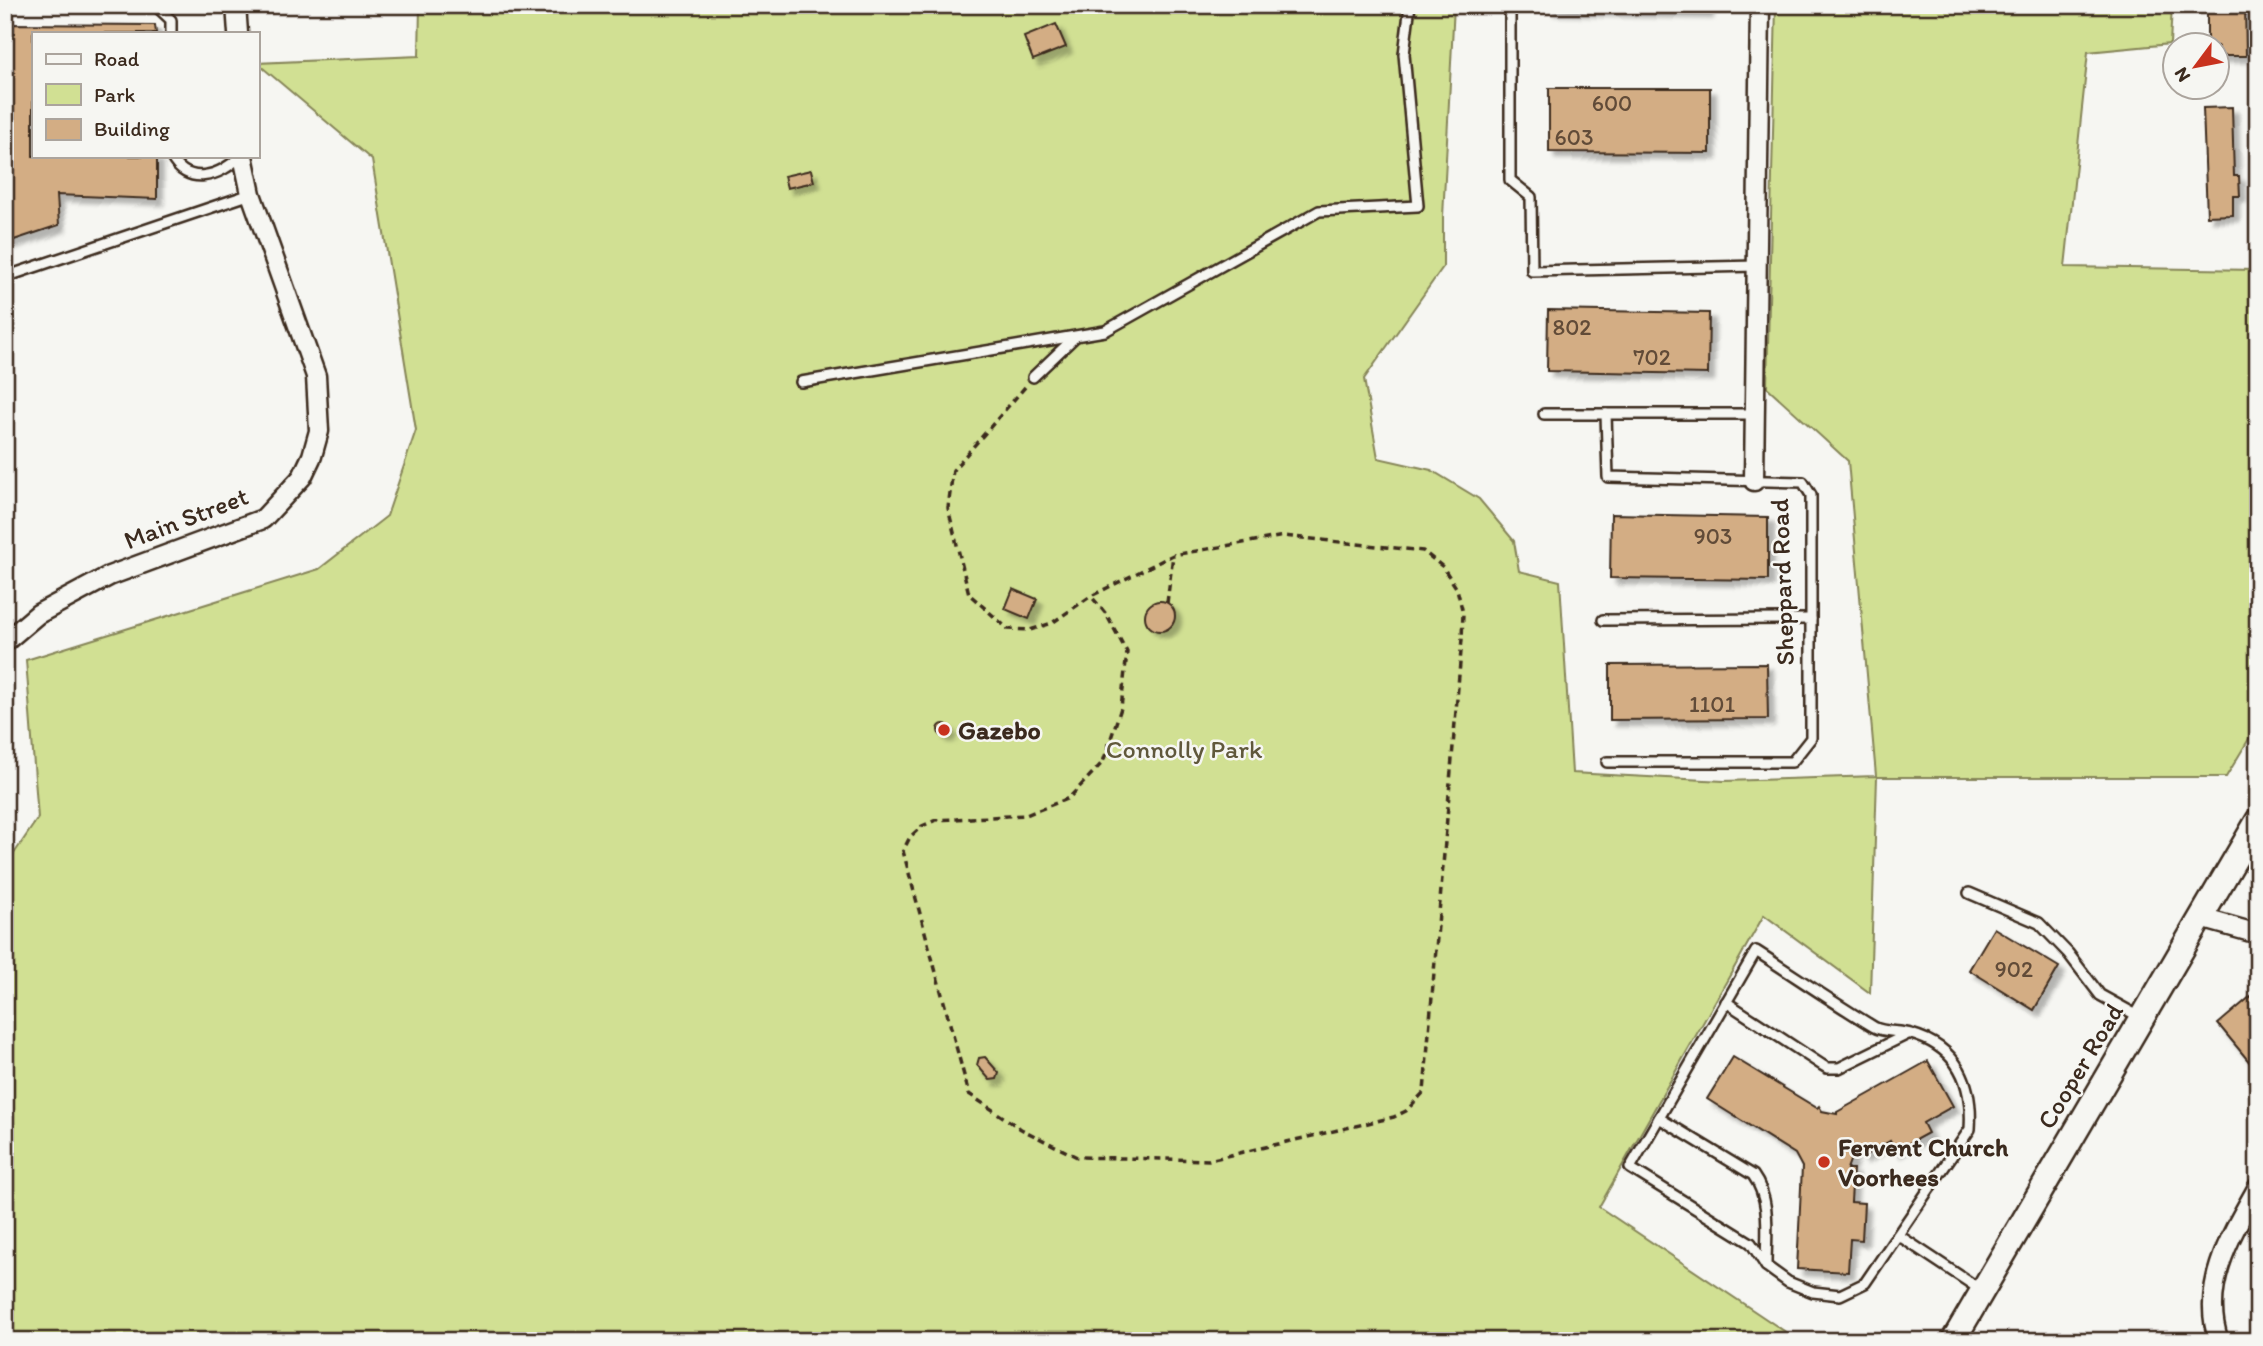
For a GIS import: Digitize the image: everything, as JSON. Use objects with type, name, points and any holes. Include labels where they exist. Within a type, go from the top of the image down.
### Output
[{"type":"street","points":[[236,5],[238,32]]},
{"type":"street","name":"Sheppard Road","points":[[1754,481],[1760,5]]},
{"type":"street","name":"Main Street","points":[[5,642],[38,614],[109,576],[263,519],[302,477],[312,456],[319,431],[316,376],[251,194],[242,158]]},
{"type":"street","name":"Cooper Road","points":[[1952,1341],[2258,820]]},
{"type":"street","points":[[2201,918],[2258,934]]},
{"type":"street","points":[[2220,1341],[2213,1304],[2217,1271],[2230,1236],[2258,1186]]},
{"type":"lane","points":[[155,5],[171,20],[171,32]]},
{"type":"lane","points":[[801,382],[1105,331],[1318,211],[1418,206],[1404,54],[1410,5]]},
{"type":"lane","points":[[1510,5],[1510,180],[1531,197],[1532,271],[1757,266]]},
{"type":"lane","name":"Main Street","points":[[172,158],[181,170],[201,177],[226,168],[239,158]]},
{"type":"lane","points":[[5,277],[251,194]]},
{"type":"lane","points":[[1033,377],[1076,336]]},
{"type":"lane","points":[[1544,414],[1755,414]]},
{"type":"lane","points":[[1606,414],[1608,477],[1754,481]]},
{"type":"lane","name":"Sheppard Road","points":[[1607,762],[1792,762],[1811,738],[1811,495],[1803,482],[1754,481]]},
{"type":"lane","points":[[1603,620],[1811,619]]},
{"type":"lane","points":[[1969,893],[2039,923],[2068,953],[2100,995],[2141,1018]]},
{"type":"lane","points":[[1756,951],[1878,1030],[1909,1033],[1933,1042],[1952,1059],[1966,1080],[1972,1104],[1970,1129],[1865,1283],[1840,1295],[1813,1292],[1788,1282],[1766,1266],[1751,1243],[1630,1168],[1756,951]]},
{"type":"lane","points":[[1726,1002],[1822,1065],[1833,1069],[1909,1033]]},
{"type":"lane","points":[[1659,1118],[1752,1175],[1761,1187],[1766,1200],[1766,1266]]},
{"type":"lane","points":[[1898,1235],[1981,1290]]},
{"type":"path","points":[[1033,377],[953,470],[948,508],[969,594],[1008,629],[1030,630],[1052,623],[1091,596],[1173,555],[1284,536],[1423,551],[1443,567],[1457,589],[1463,613],[1462,639],[1424,1092],[1406,1111],[1394,1117],[1209,1160],[1077,1157],[1021,1129],[969,1094],[903,851],[910,837],[922,826],[936,820],[1026,815],[1069,798],[1103,762],[1121,708],[1127,652],[1106,614],[1091,596]]},
{"type":"path","points":[[1167,603],[1173,555]]},
{"type":"green space","name":"Connolly Park","points":[[420,5],[1454,5],[1443,267],[1364,379],[1378,458],[1431,470],[1479,499],[1514,541],[1519,571],[1560,581],[1572,773],[1724,781],[1876,776],[1848,461],[1767,387],[1776,5],[2172,5],[2171,32],[2162,32],[2162,45],[2088,52],[2065,267],[2258,270],[2258,724],[2226,777],[1877,777],[1870,993],[1764,915],[1599,1207],[1799,1341],[5,1341],[5,867],[38,818],[26,660],[319,569],[387,516],[416,430],[372,160],[259,63],[419,56]]},
{"type":"building","points":[[1548,5],[1707,5],[1707,12],[1548,9]]},
{"type":"building","points":[[2207,5],[2245,5],[2246,56],[2232,56],[2232,32],[2207,32]]},
{"type":"building","points":[[5,24],[155,25],[156,32],[32,32],[32,158],[157,158],[157,199],[57,195],[59,225],[5,243]]},
{"type":"building","points":[[1056,24],[1066,47],[1033,60],[1024,37]]},
{"type":"building","points":[[1549,88],[1710,88],[1710,153],[1549,152]]},
{"type":"building","points":[[2232,107],[2234,176],[2239,176],[2240,196],[2233,196],[2233,215],[2207,216],[2203,108]]},
{"type":"building","points":[[811,170],[814,182],[787,188],[784,176]]},
{"type":"building","points":[[1548,310],[1709,313],[1708,374],[1547,371]]},
{"type":"building","points":[[1611,514],[1768,517],[1768,580],[1610,578]]},
{"type":"building","points":[[1013,589],[1037,599],[1029,619],[1005,609]]},
{"type":"building","points":[[1160,601],[1170,606],[1175,616],[1170,626],[1160,631],[1150,626],[1145,616],[1150,606]]},
{"type":"building","points":[[1767,664],[1768,719],[1610,720],[1610,665]]},
{"type":"building","name":"Gazebo","points":[[944,724],[950,730],[944,736],[938,730]]},
{"type":"building","points":[[1994,928],[2059,967],[2034,1010],[1969,970]]},
{"type":"building","points":[[2251,996],[2258,1005],[2258,1058],[2251,1064],[2218,1024]]},
{"type":"building","points":[[985,1057],[999,1073],[997,1079],[990,1080],[977,1065],[979,1058]]},
{"type":"building","name":"Fervent Church Voorhees","points":[[1733,1057],[1817,1108],[1819,1106],[1822,1111],[1837,1114],[1928,1061],[1953,1106],[1923,1123],[1928,1133],[1895,1151],[1890,1141],[1862,1157],[1855,1147],[1847,1169],[1853,1169],[1851,1202],[1864,1203],[1862,1240],[1850,1239],[1848,1272],[1797,1269],[1802,1167],[1795,1154],[1707,1099]]},
{"type":"place","name":"Gazebo","points":[[944,730]]},
{"type":"place","name":"Fervent Church Voorhees","points":[[1824,1162]]}]
